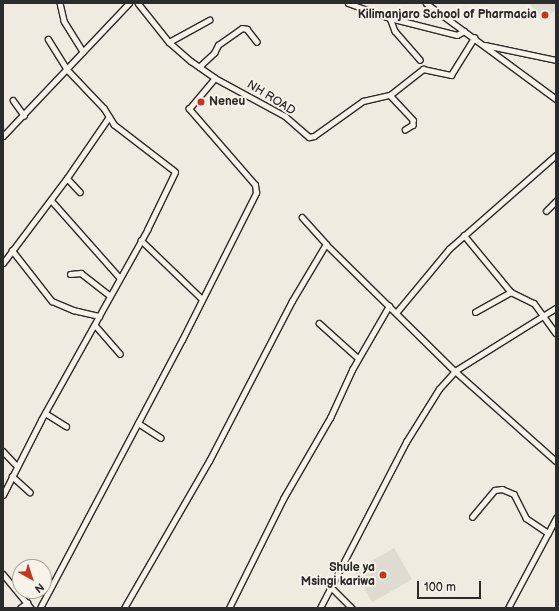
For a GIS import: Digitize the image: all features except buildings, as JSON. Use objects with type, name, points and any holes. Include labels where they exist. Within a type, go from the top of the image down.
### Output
[{"type":"street","points":[[60,3],[64,21],[83,52]]},
{"type":"street","points":[[3,136],[129,3]]},
{"type":"street","name":"NH ROAD","points":[[138,3],[169,42],[199,67],[215,78],[285,116],[309,137],[314,136],[363,101],[390,95],[423,69],[451,76],[474,38]]},
{"type":"street","points":[[348,3],[390,18],[457,35],[464,31]]},
{"type":"street","points":[[426,3],[556,99]]},
{"type":"street","points":[[390,18],[394,31],[420,60]]},
{"type":"street","points":[[169,42],[209,20]]},
{"type":"street","points":[[199,67],[218,45],[242,28],[247,29],[257,42]]},
{"type":"street","points":[[3,495],[45,413],[95,326],[176,172],[123,133],[67,70],[48,40]]},
{"type":"street","points":[[483,44],[556,60]]},
{"type":"street","points":[[40,608],[138,423],[256,192],[255,185],[189,109],[215,78]]},
{"type":"street","points":[[390,95],[413,120],[413,125],[405,130]]},
{"type":"street","points":[[13,100],[24,115]]},
{"type":"street","points":[[3,263],[67,178],[109,117]]},
{"type":"street","points":[[396,312],[442,256],[556,155]]},
{"type":"street","points":[[67,178],[80,192]]},
{"type":"street","points":[[50,200],[120,278]]},
{"type":"street","points":[[546,211],[556,201]]},
{"type":"street","points":[[302,217],[326,244],[455,371],[556,462]]},
{"type":"street","points":[[464,235],[511,292],[534,303],[556,333]]},
{"type":"street","points":[[141,240],[202,299]]},
{"type":"street","points":[[124,608],[209,461],[292,301],[326,244]]},
{"type":"street","points":[[12,250],[52,301],[73,310],[99,316]]},
{"type":"street","points":[[70,274],[81,272],[110,296]]},
{"type":"street","points":[[475,312],[511,292]]},
{"type":"street","points":[[229,608],[283,499],[330,418],[358,358],[389,306]]},
{"type":"street","points":[[320,608],[406,442],[439,389],[455,371],[556,308]]},
{"type":"street","points":[[319,323],[358,358]]},
{"type":"street","points":[[95,326],[120,354]]},
{"type":"street","points":[[45,413],[66,426]]},
{"type":"street","points":[[138,423],[161,438]]},
{"type":"street","points":[[3,451],[17,466]]},
{"type":"street","points":[[12,476],[30,492]]},
{"type":"street","points":[[472,517],[495,490],[502,489],[514,494],[526,518],[535,527],[548,533]]},
{"type":"street","points":[[508,608],[556,518]]},
{"type":"street","points":[[3,574],[31,608]]},
{"type":"street","points":[[331,587],[352,608]]},
{"type":"street","points":[[20,608],[27,603]]},
{"type":"shaded area","name":"Kilimanjaro School of Pharmacia","points":[[529,3],[556,3],[556,9],[544,20]]},
{"type":"shaded area","points":[[394,548],[412,579],[372,602],[354,571]]},
{"type":"place","name":"Kilimanjaro School of Pharmacia","points":[[545,15]]},
{"type":"place","name":"Neneu","points":[[201,102]]},
{"type":"place","name":"Shule ya Msingi kariwa","points":[[383,575]]}]
